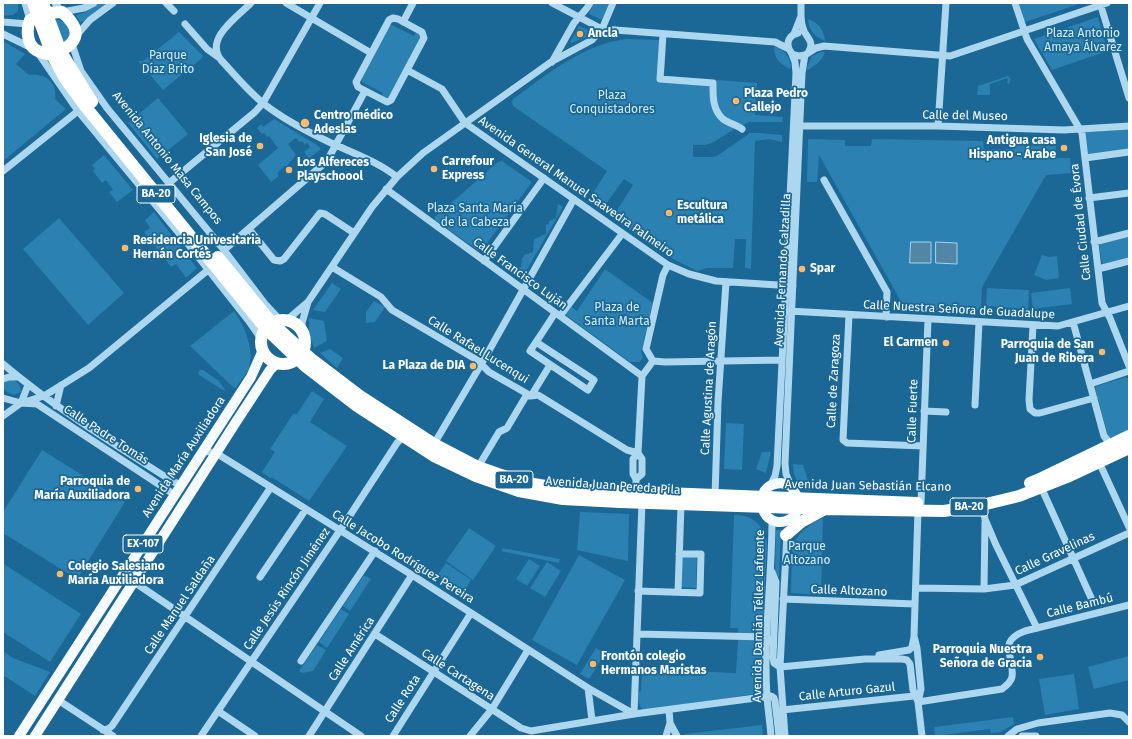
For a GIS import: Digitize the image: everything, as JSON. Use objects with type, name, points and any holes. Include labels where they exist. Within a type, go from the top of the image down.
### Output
[{"type":"highway","points":[[44,11],[73,23],[74,40],[50,56],[30,43],[28,34],[44,11]]},
{"type":"highway","name":"Avenida Antonio Masa Campos","points":[[44,11],[50,56],[91,101],[272,330]]},
{"type":"highway","points":[[297,325],[303,335],[304,343],[300,355],[290,362],[284,364],[277,363],[268,358],[272,330],[297,325]]},
{"type":"highway","name":"BA-20","points":[[272,330],[300,355]]},
{"type":"highway","name":"Avenida Juan Pereda Pila","points":[[300,355],[357,406],[434,456],[476,476],[519,491],[563,499],[715,496],[763,502]]},
{"type":"highway","name":"Avenida Juan Pereda Pila","points":[[300,355],[434,444],[478,467],[521,482],[681,505],[763,502]]},
{"type":"highway","name":"Avenida Juan Sebastián Elcano","points":[[798,497],[826,509],[919,507],[964,501],[1004,493],[1042,478],[1129,436]]},
{"type":"highway","name":"Avenida Juan Sebastián Elcano","points":[[763,502],[798,497],[919,507],[944,511],[982,505],[1019,496],[1129,448]]},
{"type":"highway","points":[[786,535],[801,522],[826,509]]},
{"type":"main road","name":"Avenida María Auxiliadora","points":[[19,736],[251,377],[272,330]]},
{"type":"main road","name":"Avenida María Auxiliadora","points":[[34,736],[136,583],[216,452],[270,370],[277,363]]},
{"type":"main road","points":[[763,502],[780,522],[789,520],[795,515],[798,497]]},
{"type":"main road","points":[[46,696],[58,700]]},
{"type":"street","name":"Avenida Antonio Masa Campos","points":[[25,3],[44,11]]},
{"type":"street","points":[[3,22],[44,11],[84,8],[94,3]]},
{"type":"street","points":[[74,40],[90,20],[113,3]]},
{"type":"street","points":[[166,3],[174,11]]},
{"type":"street","points":[[218,57],[216,45],[219,36],[251,3]]},
{"type":"street","points":[[286,3],[371,53]]},
{"type":"street","points":[[169,184],[255,112],[263,103],[320,3]]},
{"type":"street","points":[[403,22],[413,3]]},
{"type":"street","points":[[552,3],[602,29],[775,42],[799,56],[824,46],[950,56],[1103,4],[1129,98]]},
{"type":"street","points":[[551,62],[574,23],[588,8],[590,3]]},
{"type":"street","points":[[272,330],[308,302],[354,233],[386,189],[423,153],[551,62],[592,40],[602,29],[613,3]]},
{"type":"street","points":[[801,3],[802,26],[810,38],[812,46],[807,53]]},
{"type":"street","points":[[938,126],[946,3]]},
{"type":"street","name":"Calle Ciudad de Évora","points":[[1014,3],[1023,31],[1082,133],[1102,303],[1129,366]]},
{"type":"street","points":[[791,52],[788,41],[794,34],[801,16]]},
{"type":"street","points":[[396,18],[403,22],[422,32],[424,36],[423,41],[389,102],[385,102],[365,91],[358,86],[356,82],[389,20],[396,18]]},
{"type":"street","points":[[185,24],[207,49],[218,57],[263,103],[274,112],[328,141],[378,165],[397,178]]},
{"type":"street","points":[[794,34],[799,32],[806,34]]},
{"type":"street","points":[[3,34],[50,56]]},
{"type":"street","points":[[663,34],[660,79],[713,83],[713,97],[718,112],[723,119],[742,129]]},
{"type":"street","name":"Avenida Antonio Masa Campos","points":[[74,40],[81,71],[103,102],[224,250],[266,305],[272,330]]},
{"type":"street","name":"Avenida Fernando Calzadilla","points":[[791,52],[795,62],[796,73],[788,311],[785,463],[786,474],[798,497]]},
{"type":"street","name":"Avenida Fernando Calzadilla","points":[[789,285],[800,126],[802,74],[807,53]]},
{"type":"street","name":"Avenida Antonio Masa Campos","points":[[50,56],[78,111],[248,320],[272,330]]},
{"type":"street","points":[[407,70],[442,88],[465,123]]},
{"type":"street","points":[[224,250],[322,167],[332,154],[365,91]]},
{"type":"street","points":[[3,171],[78,111]]},
{"type":"street","name":"Avenida General Manuel Saavedra Palmeiro","points":[[465,123],[668,265],[689,274],[716,281],[789,285]]},
{"type":"street","name":"Calle del Museo","points":[[800,126],[938,126],[1064,130],[1129,126]]},
{"type":"street","points":[[1085,158],[1129,152]]},
{"type":"street","points":[[484,261],[544,178]]},
{"type":"street","points":[[824,180],[887,292],[886,317]]},
{"type":"street","name":"Calle Francisco Luján","points":[[386,189],[642,376]]},
{"type":"street","points":[[1089,198],[1129,193]]},
{"type":"street","points":[[434,444],[574,200]]},
{"type":"street","points":[[249,229],[274,260],[280,262],[321,213],[325,214],[354,233]]},
{"type":"street","points":[[1094,242],[1129,233]]},
{"type":"street","points":[[536,342],[594,380],[588,390],[530,352],[536,342],[622,234]]},
{"type":"street","points":[[1098,269],[1129,261]]},
{"type":"street","points":[[653,361],[646,349],[663,275],[668,265]]},
{"type":"street","name":"Calle Rafael Lucenqui","points":[[332,267],[381,297],[392,310],[481,364],[489,372],[531,396],[538,395],[627,450],[638,453]]},
{"type":"street","points":[[3,416],[21,403],[44,396],[89,368],[208,270]]},
{"type":"street","name":"Calle Agustina de Aragón","points":[[715,496],[726,282]]},
{"type":"street","points":[[303,335],[302,323],[308,302]]},
{"type":"street","name":"Calle Nuestra Señora de Guadalupe","points":[[788,311],[1058,326],[1129,306]]},
{"type":"street","name":"Avenida Fernando Calzadilla","points":[[763,502],[775,476],[777,466],[782,360],[788,311]]},
{"type":"street","name":"Calle de Zaragoza","points":[[849,315],[843,440],[847,443],[923,446]]},
{"type":"street","name":"Calle Fuerte","points":[[865,659],[883,654],[909,650],[912,647],[914,636],[928,319]]},
{"type":"street","points":[[975,405],[979,322]]},
{"type":"street","points":[[1073,322],[1104,436],[1112,444]]},
{"type":"street","points":[[1033,325],[1028,400],[1030,409],[1035,413],[1040,413],[1094,398]]},
{"type":"street","points":[[653,361],[782,360]]},
{"type":"street","points":[[634,714],[639,498],[636,479],[642,474],[642,459],[638,453],[642,376],[653,361]]},
{"type":"street","name":"Calle Padre Tomás","points":[[3,364],[56,406],[172,481],[181,485]]},
{"type":"street","points":[[478,467],[499,432],[507,428],[526,396],[531,396],[550,365]]},
{"type":"street","points":[[1090,384],[1129,371]]},
{"type":"street","points":[[3,373],[16,375]]},
{"type":"street","points":[[3,379],[16,375]]},
{"type":"street","points":[[21,403],[28,385]]},
{"type":"street","points":[[56,406],[61,385]]},
{"type":"street","name":"Calle Padre Tomás","points":[[4,397],[21,403],[37,404],[175,495]]},
{"type":"street","points":[[924,411],[946,412]]},
{"type":"street","name":"Calle Jesús Rincón Jiménez","points":[[201,736],[397,443],[401,439],[406,438]]},
{"type":"street","name":"Calle Jacobo Rodríguez Pereira","points":[[203,451],[216,452],[412,574],[588,688],[634,714]]},
{"type":"street","points":[[1099,462],[1129,527]]},
{"type":"street","name":"Calle Manuel Saldaña","points":[[103,730],[112,726],[184,616],[272,487]]},
{"type":"street","points":[[1041,487],[1093,602]]},
{"type":"street","name":"Avenida Damián Téllez Lafuente","points":[[763,502],[771,570],[767,637],[767,697],[772,736]]},
{"type":"street","points":[[678,592],[681,505]]},
{"type":"street","points":[[982,505],[985,519],[996,545],[1036,628]]},
{"type":"street","points":[[260,577],[306,509]]},
{"type":"street","points":[[984,589],[985,519]]},
{"type":"street","name":"Avenida Damián Téllez Lafuente","points":[[785,736],[780,667],[782,599],[786,535],[789,520]]},
{"type":"street","points":[[156,524],[157,530],[132,569],[132,575],[136,583],[361,736]]},
{"type":"street","name":"Calle Gravelinas","points":[[916,588],[984,589],[1015,585],[1129,533]]},
{"type":"street","points":[[985,547],[987,543],[990,542],[996,545]]},
{"type":"street","points":[[300,661],[375,551]]},
{"type":"street","points":[[638,591],[700,593],[701,554],[679,554]]},
{"type":"street","points":[[771,570],[776,582],[773,661],[780,667],[865,659]]},
{"type":"street","name":"Calle América","points":[[309,736],[412,574]]},
{"type":"street","name":"Calle Altozano","points":[[782,599],[915,604]]},
{"type":"street","name":"Calle Bambú","points":[[1036,628],[1129,605]]},
{"type":"street","name":"Calle Rota","points":[[393,736],[471,613]]},
{"type":"street","name":"Calle Arturo Gazul","points":[[782,710],[916,699],[1002,689],[1010,682],[1012,676],[1008,646],[1011,640],[1016,634],[1036,628]]},
{"type":"street","name":"Calle Cartagena","points":[[374,634],[529,733]]},
{"type":"street","points":[[636,634],[767,637],[773,644]]},
{"type":"street","name":"Calle Fuerte","points":[[914,636],[917,648],[921,689],[916,699]]},
{"type":"street","points":[[470,736],[492,709],[528,650]]},
{"type":"street","name":"Calle Fuerte","points":[[865,659],[902,659],[907,660],[910,664],[922,736]]},
{"type":"street","points":[[588,688],[592,720]]},
{"type":"street","points":[[529,733],[592,720],[772,697],[775,701],[779,736]]},
{"type":"street","points":[[58,700],[113,736]]},
{"type":"street","points":[[669,710],[670,724],[666,736],[677,736]]},
{"type":"street","points":[[218,711],[255,736]]},
{"type":"street","points":[[1008,736],[1017,729],[1026,726],[1110,713],[1122,715],[1128,720]]},
{"type":"street","points":[[670,724],[677,736]]},
{"type":"street","points":[[1022,736],[1036,736]]},
{"type":"green space","points":[[3,3],[18,3],[18,11],[13,15],[3,16]]},
{"type":"green space","points":[[99,3],[108,3],[86,21],[80,22],[76,15],[84,13]]},
{"type":"green space","points":[[594,3],[609,3],[602,20],[589,14]]},
{"type":"green space","points":[[1019,3],[1082,3],[1025,22]]},
{"type":"green space","name":"Plaza Antonio Amaya Álvarez","points":[[1098,17],[1108,51],[1052,70],[1034,39]]},
{"type":"green space","points":[[808,19],[820,27],[825,41],[818,38],[813,33]]},
{"type":"green space","points":[[53,20],[59,20],[67,24],[70,33],[68,40],[62,44]]},
{"type":"green space","points":[[392,25],[414,36],[416,32],[419,34],[421,39],[388,98],[381,97],[383,93],[362,82],[361,78],[390,26]]},
{"type":"green space","points":[[579,26],[590,31],[591,33],[587,37],[571,43],[570,42]]},
{"type":"green space","name":"Parque Díaz Brito","points":[[179,32],[203,56],[163,90],[138,61],[143,61]]},
{"type":"green space","name":"Plaza Conquistadores","points":[[627,39],[660,40],[664,43],[666,47],[664,76],[757,83],[755,115],[783,117],[782,122],[749,122],[714,142],[706,145],[693,145],[693,157],[711,157],[717,156],[750,133],[782,135],[782,142],[769,139],[755,141],[751,269],[745,268],[746,239],[735,239],[733,268],[707,268],[697,271],[673,259],[616,221],[614,215],[633,185],[624,179],[606,204],[593,193],[607,171],[513,106],[513,99],[553,70],[596,47]]},
{"type":"green space","points":[[3,41],[25,54],[16,64],[29,75],[45,77],[52,83],[55,99],[66,109],[3,161]]},
{"type":"green space","points":[[774,47],[785,52],[789,58],[791,69],[784,66],[779,61],[775,55]]},
{"type":"green space","points":[[825,52],[820,60],[808,70],[806,69],[812,56]]},
{"type":"green space","points":[[1008,76],[1011,79],[1009,84],[1007,83],[1007,78],[990,84],[990,95],[977,95],[978,86]]},
{"type":"green space","points":[[158,98],[188,134],[157,159],[128,123]]},
{"type":"green space","points":[[274,119],[317,145],[321,149],[309,158],[304,152],[310,147],[307,143],[305,145],[302,141],[299,142],[296,138],[288,144],[296,155],[286,167],[285,166],[277,173],[279,176],[271,182],[258,165],[278,148],[269,136],[267,137],[264,133],[262,134],[257,128],[261,124],[263,127]]},
{"type":"green space","points":[[1129,129],[1129,150],[1088,154],[1085,134],[1087,132]]},
{"type":"green space","points":[[808,139],[845,140],[845,146],[871,146],[872,139],[983,141],[984,149],[1015,149],[1015,145],[1056,146],[1055,158],[1070,158],[1072,173],[1046,175],[982,287],[981,310],[955,308],[946,310],[922,310],[903,305],[819,155],[817,182],[807,182]]},
{"type":"green space","points":[[104,155],[133,190],[117,202],[109,192],[113,190],[106,180],[102,183],[93,171],[95,169],[92,165]]},
{"type":"green space","name":"Plaza Santa María de la Cabeza","points":[[502,161],[532,182],[482,250],[479,251],[435,220],[435,217],[498,162]]},
{"type":"green space","points":[[558,204],[563,207],[521,280],[509,272],[521,267],[522,258],[524,255],[533,252],[534,239],[546,234],[546,225],[549,224],[549,221],[556,218]]},
{"type":"green space","points":[[154,212],[197,268],[186,278],[176,264],[171,267],[144,232],[150,228],[145,220]]},
{"type":"green space","points":[[59,218],[124,293],[88,325],[23,249]]},
{"type":"green space","points":[[1129,235],[1129,257],[1102,264],[1099,243]]},
{"type":"green space","points":[[1042,255],[1049,257],[1057,256],[1059,278],[1046,280],[1034,275]]},
{"type":"green space","name":"Plaza de Santa Marta","points":[[605,269],[653,303],[641,352],[643,357],[640,362],[630,362],[566,315],[566,312],[570,306],[577,311]]},
{"type":"green space","points":[[332,283],[341,289],[325,312],[313,310]]},
{"type":"green space","points":[[987,288],[1029,290],[1028,309],[986,306]]},
{"type":"green space","points":[[1070,288],[1072,304],[1033,309],[1031,293]]},
{"type":"green space","points":[[374,301],[385,307],[375,322],[366,323],[366,312]]},
{"type":"green space","points":[[234,311],[245,330],[251,354],[249,368],[235,389],[190,346]]},
{"type":"green space","points":[[309,318],[324,321],[327,341],[314,348],[309,333]]},
{"type":"green space","points":[[330,349],[343,358],[337,368],[320,353]]},
{"type":"green space","points":[[203,370],[219,381],[226,391],[199,375],[198,372]]},
{"type":"green space","points":[[1126,377],[1129,379],[1129,431],[1110,438],[1108,436],[1095,388],[1097,386]]},
{"type":"green space","points":[[6,380],[17,382],[20,386],[21,392],[14,395],[7,392],[3,388],[3,382]]},
{"type":"green space","points":[[312,391],[324,399],[310,422],[347,446],[309,501],[262,472],[275,452],[270,449],[293,414],[297,414]]},
{"type":"green space","points":[[726,423],[744,424],[742,470],[724,469]]},
{"type":"green space","points":[[42,450],[125,502],[77,579],[3,533],[3,512]]},
{"type":"green space","points":[[762,452],[771,452],[766,473],[756,469]]},
{"type":"green space","points":[[793,464],[803,465],[810,486],[809,491],[799,484],[795,477]]},
{"type":"green space","points":[[580,512],[629,514],[628,561],[577,550]]},
{"type":"green space","points":[[734,515],[746,516],[756,522],[763,530],[767,542],[763,631],[760,634],[738,633],[738,628],[730,628]]},
{"type":"green space","name":"Parque Altozano","points":[[823,518],[821,595],[791,593],[792,548],[794,543],[800,533],[813,523]]},
{"type":"green space","points":[[469,528],[496,546],[473,580],[446,561]]},
{"type":"green space","points":[[776,530],[782,530],[779,578],[775,572]]},
{"type":"green space","points":[[503,548],[560,559],[559,563],[501,551]]},
{"type":"green space","points":[[682,553],[697,553],[696,588],[681,587]]},
{"type":"green space","points":[[579,555],[625,580],[577,665],[532,640]]},
{"type":"green space","points":[[529,559],[540,566],[527,586],[516,579]]},
{"type":"green space","points":[[547,562],[561,571],[545,597],[530,588]]},
{"type":"green space","points":[[446,563],[471,580],[463,593],[437,576]]},
{"type":"green space","points":[[4,564],[81,614],[50,662],[3,632]]},
{"type":"green space","points":[[364,575],[371,579],[350,611],[343,606]]},
{"type":"green space","points":[[341,609],[349,614],[327,648],[319,642]]},
{"type":"green space","points":[[738,640],[760,640],[763,643],[763,689],[761,693],[646,710],[641,707],[638,697],[639,692],[641,691],[642,669],[736,673]]},
{"type":"green space","points":[[317,645],[326,650],[313,671],[302,673],[299,671]]},
{"type":"green space","name":"Frontón colegio Hermanos Maristas","points":[[596,648],[605,654],[589,679],[580,674]]},
{"type":"green space","points":[[3,651],[13,658],[50,672],[35,696],[3,675]]},
{"type":"green space","points":[[1129,656],[1129,680],[1094,689],[1088,667]]},
{"type":"green space","points":[[1074,674],[1079,709],[1045,715],[1039,679]]},
{"type":"green space","points":[[1013,717],[1014,724],[1001,732],[991,733],[990,729],[935,736],[934,727]]},
{"type":"green space","points":[[762,725],[763,736],[685,736],[685,734]]},
{"type":"shaded area","points":[[911,242],[931,242],[931,263],[910,263]]},
{"type":"shaded area","points":[[936,242],[957,243],[957,264],[936,263]]},
{"type":"place","name":"Ancla","points":[[580,34]]},
{"type":"place","name":"Plaza Pedro Callejo","points":[[736,101]]},
{"type":"place","name":"Centro médico Adeslas","points":[[305,123]]},
{"type":"place","name":"Iglesia de San José","points":[[260,146]]},
{"type":"place","name":"Antigua casa Hispano - Árabe","points":[[1064,148]]},
{"type":"place","name":"Carrefour Express","points":[[434,169]]},
{"type":"place","name":"Los Alfereces Playschoool","points":[[289,170]]},
{"type":"place","name":"Escultura metálica","points":[[669,213]]},
{"type":"place","name":"Residencia Univesitaria Hernán Cortés","points":[[125,248]]},
{"type":"place","name":"Spar","points":[[802,269]]},
{"type":"place","name":"El Carmen","points":[[946,343]]},
{"type":"place","name":"Parroquia de San Juan de Ribera","points":[[1102,352]]},
{"type":"place","name":"La Plaza de DIA","points":[[473,366]]},
{"type":"place","name":"Parroquia de María Auxiliadora","points":[[138,489]]},
{"type":"place","name":"Colegio Salesiano María Auxiliadora","points":[[60,574]]},
{"type":"place","name":"Parroquia Nuestra Señora de Gracia","points":[[1040,657]]},
{"type":"place","name":"Frontón colegio Hermanos Maristas","points":[[593,664]]}]
